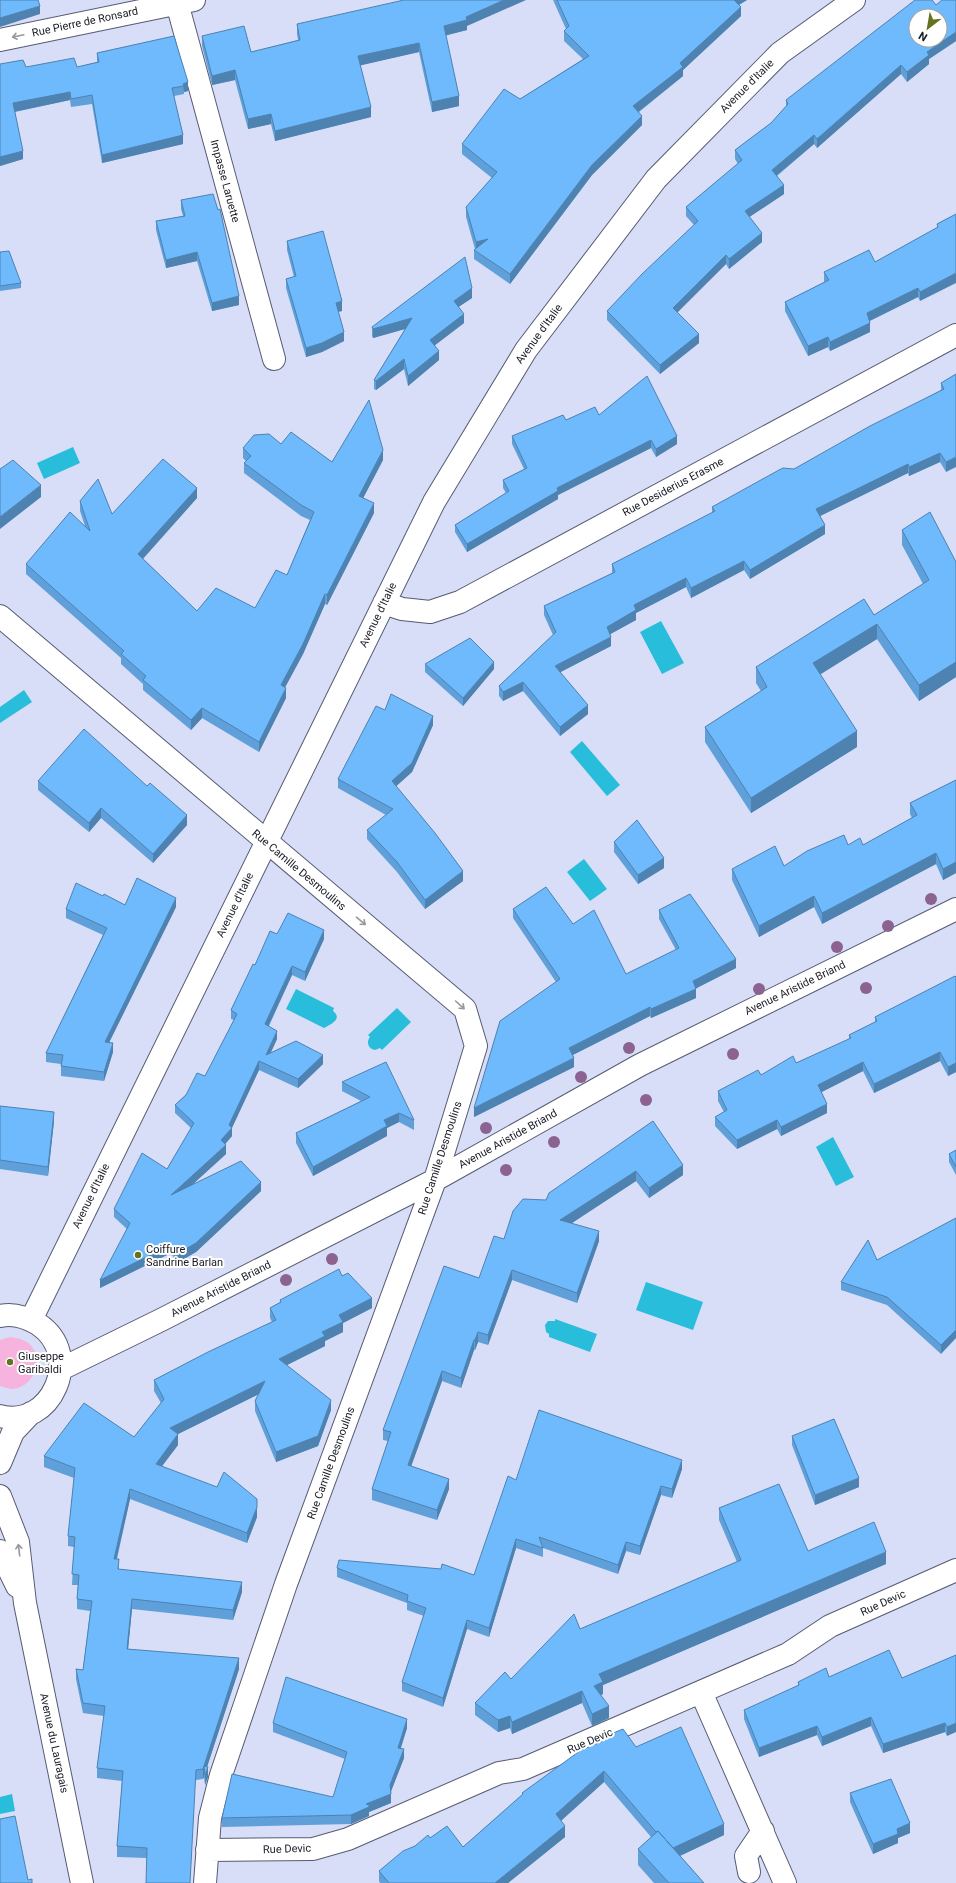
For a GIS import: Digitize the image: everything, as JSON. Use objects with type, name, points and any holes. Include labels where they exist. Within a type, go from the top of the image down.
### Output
[{"type":"street","name":"Avenue d'Italie","points":[[31,1320],[434,502],[526,350],[656,179],[780,53],[854,0]]},
{"type":"street","name":"Rue Pierre de Ronsard","points":[[0,40],[185,2]]},
{"type":"street","name":"Impasse Laruette","points":[[185,2],[274,360]]},
{"type":"street","name":"Rue Desiderius Erasme","points":[[384,603],[402,609],[430,612],[460,602],[956,335]]},
{"type":"street","name":"Rue Camille Desmoulins","points":[[0,616],[465,1009],[476,1046],[435,1180],[286,1584],[221,1776],[210,1818],[206,1883]]},
{"type":"street","name":"Avenue Aristide Briand","points":[[61,1369],[161,1320],[435,1180],[640,1065],[955,912]]},
{"type":"street","points":[[0,1316],[17,1315],[31,1320],[44,1328],[54,1340],[60,1354],[61,1369],[58,1381],[51,1397],[42,1407],[31,1413],[18,1417],[0,1416]]},
{"type":"street","points":[[0,1463],[13,1432],[31,1413]]},
{"type":"street","name":"Avenue du Lauragais","points":[[0,1496],[18,1542],[25,1603],[82,1883]]},
{"type":"street","name":"Avenue du Lauragais","points":[[0,1551],[25,1603]]},
{"type":"street","name":"Rue Devic","points":[[207,1850],[313,1849],[348,1839],[499,1772],[523,1770],[788,1654],[830,1626],[956,1570]]},
{"type":"street","points":[[701,1692],[785,1883]]},
{"type":"street","points":[[749,1872],[746,1856],[763,1831]]},
{"type":"shaded area","points":[[10,1337],[21,1339],[30,1345],[35,1352],[37,1360],[33,1376],[28,1382],[21,1387],[12,1389],[0,1386],[0,1340]]},
{"type":"water","points":[[73,447],[80,463],[44,479],[37,463]]},
{"type":"water","points":[[661,621],[684,663],[662,674],[640,632]]},
{"type":"water","points":[[24,690],[32,702],[0,723],[0,707]]},
{"type":"water","points":[[582,741],[620,785],[607,796],[570,752]]},
{"type":"water","points":[[584,859],[607,889],[590,901],[567,872]]},
{"type":"water","points":[[296,989],[334,1008],[333,1011],[337,1016],[335,1021],[324,1028],[286,1009]]},
{"type":"water","points":[[397,1008],[411,1022],[382,1050],[380,1048],[375,1050],[371,1048],[368,1045],[370,1037],[368,1035]]},
{"type":"water","points":[[833,1137],[854,1177],[836,1186],[816,1147]]},
{"type":"water","points":[[646,1282],[703,1302],[693,1330],[636,1310]]},
{"type":"water","points":[[555,1319],[597,1334],[590,1352],[549,1337],[549,1334],[546,1332],[545,1325],[548,1321],[555,1321]]},
{"type":"water","points":[[12,1794],[15,1811],[0,1814],[0,1797]]},
{"type":"building","points":[[0,0],[38,0],[40,6],[0,18]]},
{"type":"building","points":[[404,0],[504,0],[466,17],[467,20],[444,26],[459,96],[432,102],[419,43],[358,56],[371,107],[275,131],[271,114],[248,119],[235,70],[212,76],[202,36],[244,26],[251,52],[300,40],[297,24]]},
{"type":"building","points":[[557,0],[734,0],[741,7],[680,63],[683,67],[633,106],[642,116],[592,165],[510,274],[474,250],[488,239],[476,242],[466,207],[497,172],[462,144],[504,89],[520,99],[589,56],[564,31],[569,26]]},
{"type":"building","points":[[915,0],[932,0],[936,5],[942,0],[956,0],[956,32],[948,38],[948,8],[908,8],[908,48],[933,48],[927,52],[929,55],[907,72],[901,65],[817,139],[814,135],[772,170],[784,185],[745,211],[762,233],[729,259],[726,255],[673,308],[699,334],[660,365],[607,311],[642,274],[698,221],[686,207],[742,160],[735,150],[771,123],[788,104],[786,100]]},
{"type":"building","points":[[174,36],[188,82],[183,84],[184,86],[172,88],[183,135],[102,155],[92,95],[71,99],[70,92],[13,103],[23,151],[0,157],[0,64],[23,60],[26,67],[74,58],[77,67],[99,62],[97,53]]},
{"type":"building","points":[[213,194],[218,210],[220,209],[239,296],[212,303],[197,252],[166,260],[156,221],[185,216],[181,200]]},
{"type":"building","points":[[956,214],[956,273],[920,292],[918,288],[867,313],[870,323],[830,342],[828,337],[808,346],[785,302],[829,280],[824,272],[869,250],[875,262],[938,227],[937,224]]},
{"type":"building","points":[[323,231],[342,301],[336,303],[344,332],[322,343],[306,348],[286,279],[296,276],[287,241]]},
{"type":"building","points":[[9,251],[21,283],[0,286],[0,252]]},
{"type":"building","points":[[465,257],[472,288],[454,301],[464,314],[430,340],[439,351],[408,376],[404,359],[376,381],[374,380],[412,318],[373,329],[372,327]]},
{"type":"building","points":[[956,374],[956,457],[946,462],[940,453],[909,467],[908,464],[816,509],[825,525],[750,570],[744,561],[691,588],[686,578],[634,605],[636,610],[607,627],[611,637],[555,666],[588,705],[560,727],[523,682],[503,692],[499,686],[556,632],[544,606],[615,572],[612,564],[715,511],[712,507],[779,470],[783,468],[794,469],[870,426],[944,389],[941,383]]},
{"type":"building","points":[[647,376],[677,436],[656,449],[651,440],[557,488],[558,491],[467,544],[455,525],[509,491],[503,480],[527,468],[512,436],[563,415],[566,420],[595,407],[599,415]]},
{"type":"building","points":[[369,400],[383,450],[359,496],[374,503],[327,595],[325,594],[303,644],[281,685],[286,688],[259,742],[202,708],[191,720],[143,680],[146,676],[121,654],[124,651],[26,564],[70,512],[90,531],[80,501],[98,479],[112,514],[163,459],[197,488],[138,554],[197,611],[216,588],[255,608],[276,570],[287,575],[314,512],[301,505],[244,463],[251,456],[243,448],[254,435],[269,434],[281,444],[291,432],[332,462]]},
{"type":"building","points":[[13,460],[41,485],[0,517],[0,469]]},
{"type":"building","points":[[930,512],[956,562],[956,662],[919,685],[877,624],[813,663],[857,731],[751,798],[705,727],[767,687],[756,667],[864,599],[874,615],[929,580],[902,530]]},
{"type":"building","points":[[470,638],[494,662],[463,698],[425,664]]},
{"type":"building","points":[[391,694],[433,716],[412,763],[392,781],[435,833],[463,871],[425,900],[397,862],[367,830],[393,809],[338,779],[376,706],[385,710]]},
{"type":"building","points":[[84,729],[147,786],[150,783],[187,815],[153,854],[101,808],[89,823],[38,781]]},
{"type":"building","points":[[956,780],[956,862],[943,869],[936,853],[822,913],[814,896],[759,926],[732,869],[775,846],[784,866],[807,851],[844,835],[848,845],[860,838],[863,845],[917,815],[910,803]]},
{"type":"building","points":[[637,820],[664,858],[638,875],[614,842]]},
{"type":"building","points":[[137,878],[176,898],[105,1042],[113,1043],[104,1072],[61,1066],[63,1055],[46,1053],[107,928],[66,909],[76,883],[103,896],[104,894],[125,905]]},
{"type":"building","points":[[546,887],[573,924],[594,910],[626,974],[679,948],[659,910],[690,894],[736,959],[693,981],[696,989],[651,1009],[650,1007],[569,1048],[574,1058],[474,1108],[500,1021],[560,979],[513,909]]},
{"type":"building","points":[[288,913],[324,930],[305,972],[292,966],[265,1024],[277,1031],[266,1055],[296,1041],[323,1055],[298,1079],[259,1061],[229,1125],[232,1128],[221,1140],[226,1145],[171,1195],[241,1161],[261,1182],[196,1243],[177,1254],[171,1245],[100,1280],[130,1223],[114,1209],[142,1153],[167,1169],[194,1123],[175,1105],[186,1095],[197,1073],[205,1076],[237,1014],[231,1010],[253,964],[255,965],[270,931],[277,934]]},
{"type":"building","points":[[955,976],[956,1063],[948,1067],[940,1052],[874,1084],[863,1062],[818,1085],[827,1104],[781,1127],[777,1120],[737,1140],[715,1117],[727,1110],[718,1091],[758,1070],[761,1075],[793,1056],[796,1063],[851,1038],[849,1035],[877,1021],[875,1017]]},
{"type":"building","points":[[386,1062],[414,1120],[399,1113],[384,1120],[387,1126],[313,1167],[296,1133],[370,1097],[342,1082]]},
{"type":"building","points":[[0,1106],[54,1112],[48,1167],[0,1160]]},
{"type":"building","points":[[653,1121],[683,1165],[649,1188],[636,1171],[560,1220],[599,1231],[577,1293],[512,1270],[488,1335],[478,1332],[461,1378],[442,1371],[408,1465],[449,1479],[437,1510],[372,1489],[391,1432],[383,1430],[444,1266],[479,1278],[494,1236],[504,1239],[513,1211],[523,1199],[546,1200],[549,1193]]},
{"type":"building","points":[[956,1150],[956,1167],[949,1154]]},
{"type":"building","points":[[956,1218],[956,1330],[941,1345],[887,1297],[841,1282],[868,1240],[877,1260]]},
{"type":"building","points":[[339,1269],[342,1276],[348,1273],[372,1298],[339,1315],[343,1322],[322,1332],[325,1336],[279,1359],[331,1400],[318,1436],[276,1452],[255,1401],[265,1381],[170,1428],[178,1434],[156,1464],[217,1487],[224,1472],[257,1499],[257,1507],[247,1533],[130,1489],[114,1559],[119,1559],[118,1569],[242,1582],[233,1610],[132,1599],[127,1649],[239,1658],[203,1769],[196,1770],[190,1883],[146,1883],[147,1848],[117,1846],[123,1771],[97,1768],[105,1706],[83,1703],[76,1669],[83,1670],[92,1601],[77,1599],[79,1575],[72,1574],[75,1537],[68,1536],[75,1468],[44,1456],[84,1403],[134,1437],[164,1399],[154,1380],[208,1352],[276,1320],[270,1308],[281,1302],[280,1300]]},
{"type":"building","points":[[539,1410],[682,1460],[672,1489],[661,1486],[640,1546],[626,1542],[618,1565],[539,1537],[543,1548],[516,1539],[489,1628],[467,1620],[443,1698],[402,1682],[426,1608],[407,1601],[408,1595],[337,1568],[339,1560],[441,1569],[442,1564],[474,1575],[508,1476],[516,1480]]},
{"type":"building","points":[[834,1419],[859,1478],[815,1495],[792,1436]]},
{"type":"building","points":[[779,1484],[808,1551],[874,1522],[886,1552],[599,1674],[603,1682],[594,1686],[609,1706],[592,1714],[582,1691],[512,1722],[510,1716],[498,1720],[475,1703],[505,1672],[511,1679],[574,1614],[580,1629],[741,1560],[719,1508]]},
{"type":"building","points":[[889,1650],[902,1678],[956,1655],[956,1723],[947,1727],[945,1723],[883,1744],[871,1717],[822,1737],[817,1726],[759,1748],[744,1710],[799,1685],[798,1682],[826,1668],[829,1677]]},
{"type":"building","points":[[286,1677],[407,1719],[398,1748],[404,1749],[390,1785],[391,1794],[366,1804],[369,1805],[369,1807],[351,1815],[222,1818],[232,1774],[333,1797],[347,1752],[273,1723]]},
{"type":"building","points":[[681,1727],[724,1824],[673,1848],[658,1831],[656,1832],[604,1771],[556,1814],[565,1826],[495,1883],[389,1883],[379,1871],[403,1851],[415,1846],[428,1835],[430,1838],[447,1826],[463,1847],[523,1794],[522,1793],[581,1750],[603,1741],[601,1738],[623,1729],[636,1747]]},
{"type":"building","points":[[204,1766],[208,1767],[205,1775]]},
{"type":"building","points":[[891,1779],[910,1823],[897,1829],[898,1834],[873,1844],[850,1793]]},
{"type":"building","points":[[15,1816],[28,1880],[32,1879],[32,1883],[0,1883],[0,1819]]},
{"type":"building","points":[[658,1831],[704,1883],[669,1883],[638,1849]]},
{"type":"place","name":"Coiffure Sandrine Barlan","points":[[138,1255]]},
{"type":"place","name":"Giuseppe Garibaldi","points":[[10,1362]]}]
